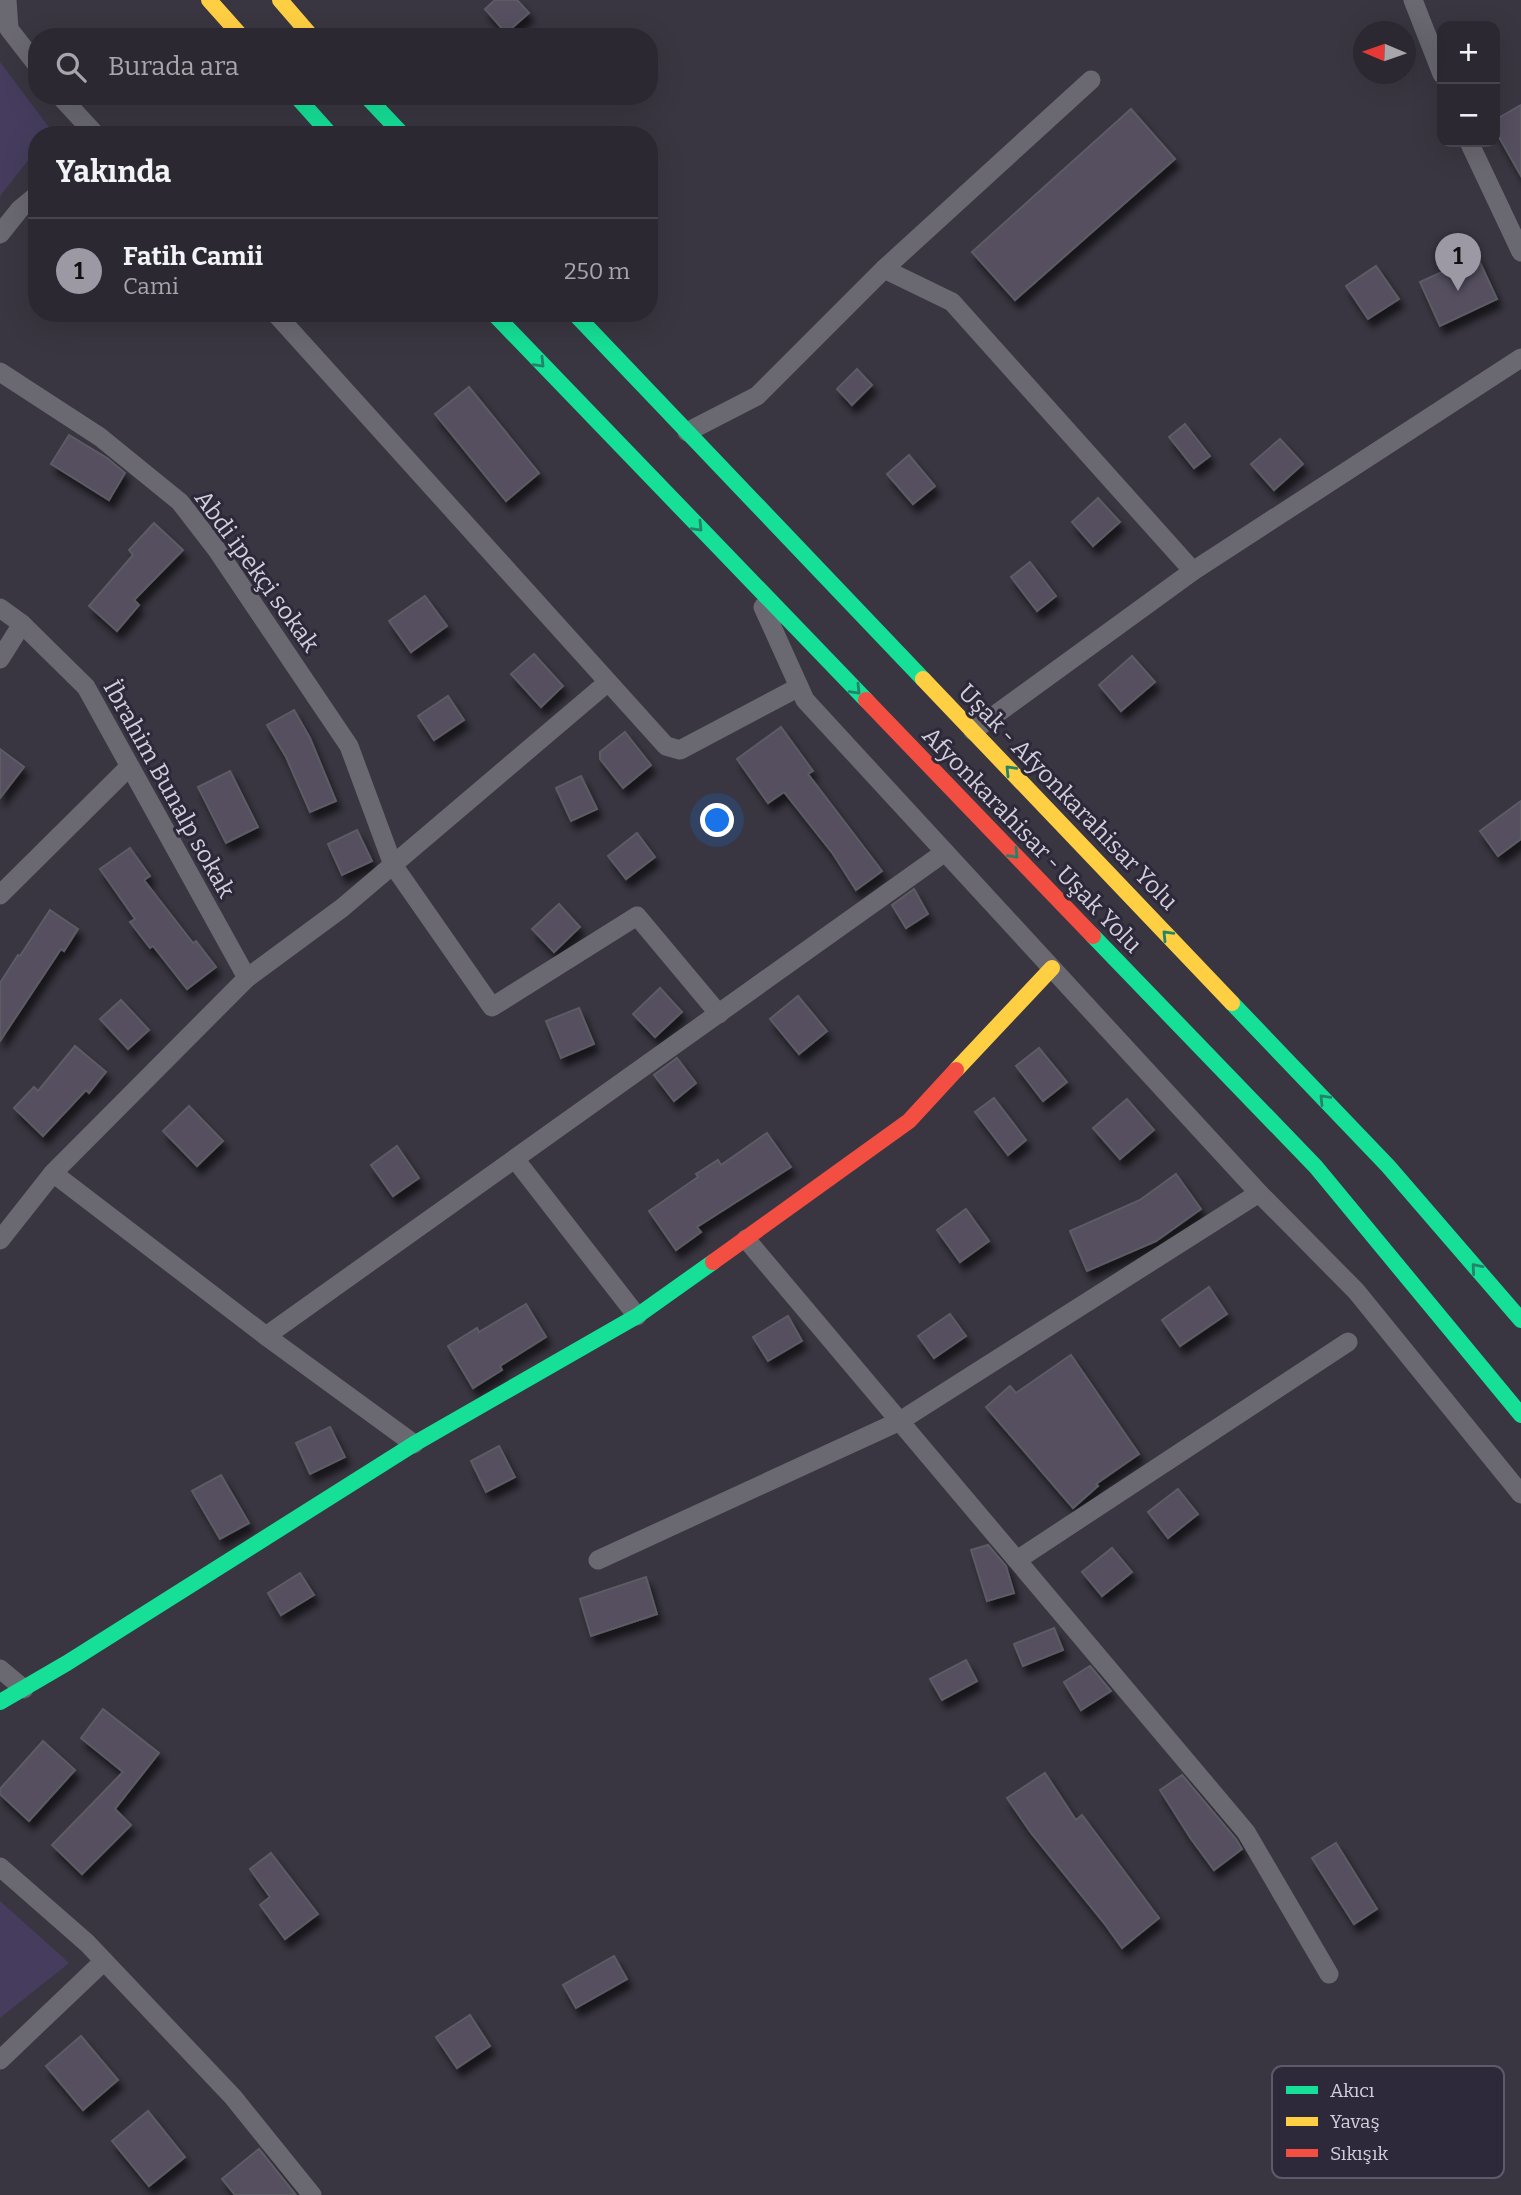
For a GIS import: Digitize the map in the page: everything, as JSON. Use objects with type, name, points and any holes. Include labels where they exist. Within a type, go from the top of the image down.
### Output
[{"type":"main road","points":[[208,0],[234,28]]},
{"type":"main road","points":[[279,0],[304,28]]},
{"type":"main road","points":[[304,105],[323,126]]},
{"type":"main road","points":[[375,105],[394,126]]},
{"type":"main road","name":"Afyonkarahisar - Uşak Yolu","points":[[502,322],[1316,1167],[1521,1415]]},
{"type":"main road","name":"Uşak - Afyonkarahisar Yolu","points":[[583,322],[1388,1166],[1521,1320]]},
{"type":"main road","points":[[0,1703],[414,1444],[637,1316],[909,1121],[1052,968]]},
{"type":"street","points":[[7,0],[9,29],[28,53]]},
{"type":"street","points":[[1413,0],[1437,61]]},
{"type":"street","points":[[687,432],[757,396],[884,269],[1091,80]]},
{"type":"street","points":[[69,105],[88,126]]},
{"type":"street","points":[[1471,147],[1521,252]]},
{"type":"street","points":[[0,234],[28,202]]},
{"type":"street","points":[[884,269],[953,302],[1192,571]]},
{"type":"street","points":[[283,322],[666,746],[680,750],[799,687]]},
{"type":"street","points":[[973,731],[1192,571],[1521,358]]},
{"type":"street","name":"Abdi ipekçi sokak","points":[[0,373],[100,437],[180,502],[217,550],[349,746],[393,865],[492,1007],[637,916],[719,1014]]},
{"type":"street","points":[[753,583],[805,700],[1259,1193],[1356,1291],[1521,1494]]},
{"type":"street","name":"İbrahim Bunalp sokak","points":[[0,608],[22,624],[86,687],[247,978]]},
{"type":"street","points":[[0,659],[22,624]]},
{"type":"street","points":[[0,1240],[53,1173],[247,978],[342,908],[608,682]]},
{"type":"street","points":[[0,895],[130,767]]},
{"type":"street","points":[[266,1336],[946,852]]},
{"type":"street","points":[[515,1159],[637,1316]]},
{"type":"street","points":[[53,1173],[266,1336],[414,1444]]},
{"type":"street","points":[[598,1560],[900,1421],[1259,1193]]},
{"type":"street","points":[[746,1239],[1246,1832],[1329,1974]]},
{"type":"street","points":[[1017,1560],[1348,1342]]},
{"type":"street","points":[[0,1670],[24,1689]]},
{"type":"street","points":[[0,1867],[87,1943],[233,2097],[312,2195]]},
{"type":"street","points":[[0,2060],[104,1961]]},
{"type":"shaded area","points":[[0,62],[28,99],[28,105],[32,105],[48,126],[28,126],[28,160],[0,196]]},
{"type":"shaded area","points":[[0,1901],[69,1963],[0,2018]]},
{"type":"building","points":[[495,0],[517,0],[529,13],[512,28],[502,28],[485,9]]},
{"type":"building","points":[[1521,105],[1521,176],[1500,139],[1500,117]]},
{"type":"building","points":[[1131,109],[1175,159],[1015,300],[972,252]]},
{"type":"building","points":[[1477,256],[1497,299],[1440,326],[1420,282]]},
{"type":"building","points":[[1376,266],[1399,299],[1368,319],[1346,286]]},
{"type":"building","points":[[857,369],[872,385],[852,405],[837,389]]},
{"type":"building","points":[[469,387],[539,473],[506,501],[435,414]]},
{"type":"building","points":[[1185,424],[1210,456],[1194,468],[1169,437]]},
{"type":"building","points":[[69,435],[107,458],[125,473],[109,500],[51,464]]},
{"type":"building","points":[[1280,439],[1303,464],[1274,490],[1251,464]]},
{"type":"building","points":[[909,455],[935,486],[913,504],[887,474]]},
{"type":"building","points":[[1098,498],[1120,522],[1093,546],[1072,522]]},
{"type":"building","points":[[154,523],[183,550],[134,600],[139,605],[117,631],[89,606],[133,555],[129,550]]},
{"type":"building","points":[[1030,562],[1056,596],[1037,611],[1011,577]]},
{"type":"building","points":[[425,596],[447,626],[411,652],[389,621]]},
{"type":"building","points":[[534,654],[563,686],[541,707],[511,674]]},
{"type":"building","points":[[1132,656],[1155,682],[1121,711],[1099,685]]},
{"type":"building","points":[[448,696],[464,720],[434,740],[418,716]]},
{"type":"building","points":[[294,710],[310,738],[336,801],[310,812],[286,757],[267,725]]},
{"type":"building","points":[[781,727],[813,771],[808,774],[882,871],[856,890],[833,854],[784,792],[768,803],[737,759]]},
{"type":"building","points":[[625,732],[651,765],[623,788],[600,759],[600,752]]},
{"type":"building","points":[[0,749],[24,767],[0,798]]},
{"type":"building","points":[[230,771],[258,827],[226,843],[198,787]]},
{"type":"building","points":[[581,776],[597,809],[571,821],[556,788]]},
{"type":"building","points":[[1521,801],[1521,839],[1498,856],[1480,831]]},
{"type":"building","points":[[357,830],[372,861],[342,875],[328,844]]},
{"type":"building","points":[[637,833],[655,857],[626,879],[608,856]]},
{"type":"building","points":[[130,848],[150,876],[144,880],[193,943],[196,941],[216,967],[187,989],[130,922],[135,919],[100,869]]},
{"type":"building","points":[[914,889],[928,914],[906,928],[892,905]]},
{"type":"building","points":[[559,904],[580,927],[554,952],[532,929]]},
{"type":"building","points":[[50,910],[78,929],[64,951],[61,949],[0,1041],[0,983]]},
{"type":"building","points":[[660,988],[682,1012],[655,1037],[633,1014]]},
{"type":"building","points":[[798,996],[827,1031],[799,1054],[770,1019]]},
{"type":"building","points":[[121,1000],[149,1030],[128,1049],[100,1019]]},
{"type":"building","points":[[579,1008],[594,1044],[561,1058],[546,1021]]},
{"type":"building","points":[[75,1046],[106,1072],[89,1093],[86,1090],[43,1136],[14,1108],[34,1087],[38,1091]]},
{"type":"building","points":[[1039,1048],[1067,1082],[1043,1101],[1016,1066]]},
{"type":"building","points":[[677,1058],[696,1083],[674,1101],[654,1075]]},
{"type":"building","points":[[994,1098],[1026,1140],[1008,1155],[975,1112]]},
{"type":"building","points":[[1127,1099],[1154,1130],[1120,1159],[1093,1128]]},
{"type":"building","points":[[189,1106],[223,1141],[197,1166],[163,1131]]},
{"type":"building","points":[[767,1133],[791,1167],[697,1227],[701,1232],[676,1250],[649,1211],[698,1177],[696,1174],[718,1160],[721,1165]]},
{"type":"building","points":[[397,1146],[419,1178],[393,1196],[371,1165]]},
{"type":"building","points":[[1176,1174],[1201,1209],[1156,1241],[1087,1271],[1070,1231],[1140,1200]]},
{"type":"building","points":[[966,1209],[989,1241],[960,1262],[937,1230]]},
{"type":"building","points":[[1209,1287],[1227,1314],[1180,1346],[1162,1320]]},
{"type":"building","points":[[526,1304],[546,1337],[500,1366],[502,1370],[473,1388],[448,1346],[477,1328],[479,1332]]},
{"type":"building","points":[[950,1314],[966,1336],[934,1358],[918,1336]]},
{"type":"building","points":[[788,1316],[802,1341],[768,1361],[753,1337]]},
{"type":"building","points":[[1071,1355],[1139,1454],[1096,1484],[1098,1486],[1073,1508],[986,1407],[1010,1386],[1016,1393]]},
{"type":"building","points":[[330,1427],[345,1457],[310,1474],[296,1443]]},
{"type":"building","points":[[499,1446],[515,1477],[486,1492],[471,1461]]},
{"type":"building","points":[[221,1475],[249,1523],[220,1539],[192,1491]]},
{"type":"building","points":[[1178,1489],[1198,1514],[1168,1538],[1148,1512]]},
{"type":"building","points":[[988,1545],[1006,1566],[1014,1593],[987,1601],[971,1550]]},
{"type":"building","points":[[1112,1548],[1132,1572],[1102,1596],[1082,1572]]},
{"type":"building","points":[[300,1573],[314,1595],[281,1615],[268,1593]]},
{"type":"building","points":[[646,1577],[657,1614],[591,1636],[580,1599]]},
{"type":"building","points":[[1054,1628],[1063,1650],[1023,1666],[1014,1644]]},
{"type":"building","points":[[966,1660],[977,1681],[942,1700],[930,1679]]},
{"type":"building","points":[[1090,1666],[1111,1691],[1081,1710],[1064,1682]]},
{"type":"building","points":[[103,1709],[159,1753],[115,1809],[131,1825],[82,1874],[52,1845],[123,1772],[81,1738]]},
{"type":"building","points":[[43,1741],[75,1770],[29,1821],[0,1794],[0,1789]]},
{"type":"building","points":[[1045,1773],[1076,1820],[1082,1815],[1159,1918],[1122,1948],[1031,1833],[1007,1798]]},
{"type":"building","points":[[1182,1775],[1242,1849],[1214,1870],[1160,1790]]},
{"type":"building","points":[[1336,1843],[1377,1909],[1354,1924],[1312,1858]]},
{"type":"building","points":[[271,1853],[318,1914],[285,1939],[260,1905],[270,1897],[250,1869]]},
{"type":"building","points":[[614,1956],[627,1979],[576,2008],[563,1985]]},
{"type":"building","points":[[470,2015],[490,2046],[457,2068],[436,2037]]},
{"type":"building","points":[[81,2036],[118,2080],[83,2110],[46,2066]]},
{"type":"building","points":[[148,2111],[185,2157],[149,2186],[112,2141]]},
{"type":"building","points":[[259,2149],[296,2195],[235,2195],[222,2179]]},
{"type":"traffic: fast","points":[[304,105],[323,126]]},
{"type":"traffic: fast","points":[[375,105],[394,126]]},
{"type":"traffic: fast","points":[[502,322],[866,700]]},
{"type":"traffic: fast","points":[[583,322],[923,679]]},
{"type":"traffic: fast","points":[[1093,936],[1316,1167],[1521,1415]]},
{"type":"traffic: fast","points":[[1232,1003],[1388,1166],[1521,1320]]},
{"type":"traffic: fast","points":[[0,1702],[67,1663],[414,1444],[637,1316],[713,1262]]},
{"type":"traffic: slow","points":[[209,0],[234,28]]},
{"type":"traffic: slow","points":[[280,0],[304,28]]},
{"type":"traffic: slow","points":[[923,679],[1232,1003]]},
{"type":"traffic: slow","points":[[956,1070],[1052,968]]},
{"type":"traffic: jam","points":[[866,700],[1093,936]]},
{"type":"traffic: jam","points":[[713,1262],[909,1121],[956,1070]]},
{"type":"place","name":"Fatih Camii","points":[[1458,291]]}]
